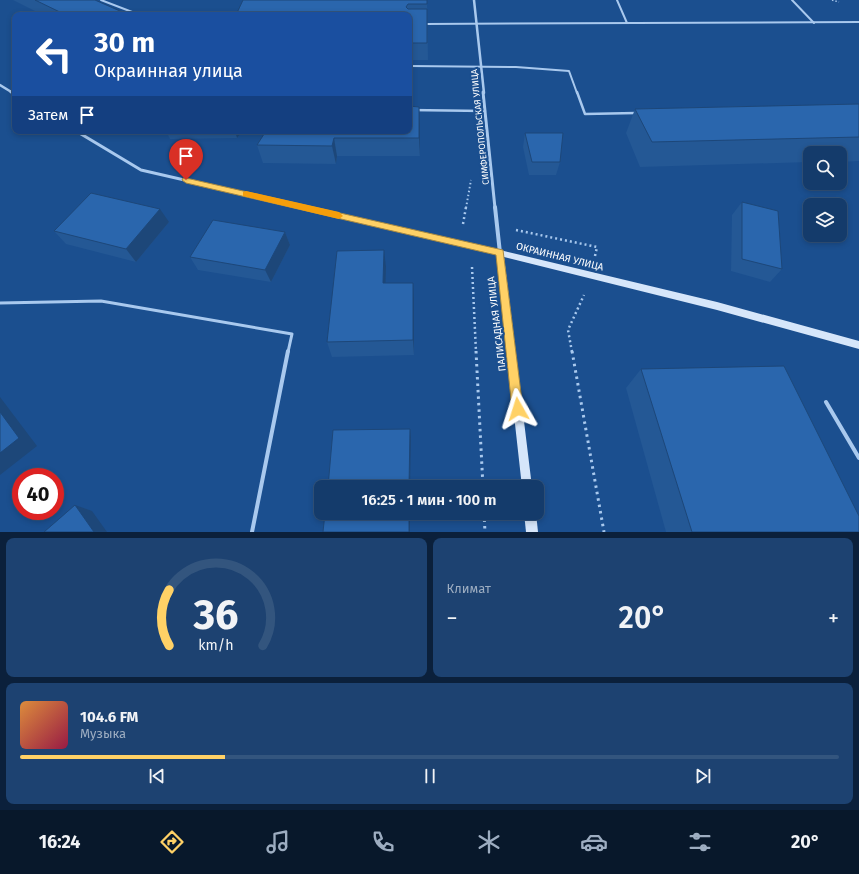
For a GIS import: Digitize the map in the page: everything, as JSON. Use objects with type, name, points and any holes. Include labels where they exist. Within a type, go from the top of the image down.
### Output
[{"type":"street","name":"СИМФЕРОПОЛЬСКАЯ УЛИЦА","points":[[474,0],[500,253]]},
{"type":"street","points":[[0,85],[12,92]]},
{"type":"street","name":"ОКРАИННАЯ УЛИЦА","points":[[81,134],[141,170],[592,275],[710,304],[859,345]]},
{"type":"street","name":"ПАЛИСАДНАЯ УЛИЦА","points":[[500,253],[526,480]]},
{"type":"street","points":[[531,520],[532,532]]},
{"type":"lane","points":[[101,0],[132,12]]},
{"type":"lane","points":[[617,0],[627,23]]},
{"type":"lane","points":[[792,0],[814,23]]},
{"type":"lane","points":[[425,24],[859,22]]},
{"type":"lane","points":[[412,66],[516,67],[569,71],[586,114],[640,113]]},
{"type":"lane","points":[[412,110],[485,111]]},
{"type":"lane","points":[[0,303],[101,301],[292,334],[252,532]]},
{"type":"lane","points":[[826,402],[859,458]]},
{"type":"path","points":[[471,182],[463,224],[471,246],[483,480]]},
{"type":"path","points":[[463,224],[497,226],[597,247],[592,275],[568,330],[604,532]]},
{"type":"path","points":[[484,520],[485,532]]},
{"type":"building","points":[[35,0],[95,0],[122,12],[60,12]]},
{"type":"building","points":[[243,0],[427,0],[427,4],[408,4],[406,7],[408,9],[427,9],[427,43],[412,43],[412,12],[237,12]]},
{"type":"building","points":[[859,104],[859,137],[652,142],[635,109]]},
{"type":"building","points":[[412,106],[419,107],[419,138],[334,138],[332,146],[257,145],[264,134],[412,134]]},
{"type":"building","points":[[525,133],[563,133],[560,162],[532,162]]},
{"type":"building","points":[[91,193],[160,209],[126,249],[54,231]]},
{"type":"building","points":[[742,202],[778,211],[782,269],[742,259]]},
{"type":"building","points":[[213,220],[285,232],[265,270],[190,257]]},
{"type":"building","points":[[384,250],[383,283],[413,283],[413,340],[327,342],[337,251]]},
{"type":"building","points":[[784,366],[859,516],[859,532],[692,532],[641,369]]},
{"type":"building","points":[[0,412],[19,438],[0,453]]},
{"type":"building","points":[[410,429],[409,480],[329,480],[333,430]]},
{"type":"building","points":[[75,505],[94,532],[44,532],[58,520],[64,520],[64,515]]},
{"type":"building","points":[[324,520],[409,520],[409,532],[323,532]]},
{"type":"slow traffic","points":[[246,194],[339,216]]},
{"type":"route","points":[[186,180],[500,253],[518,409]]}]
